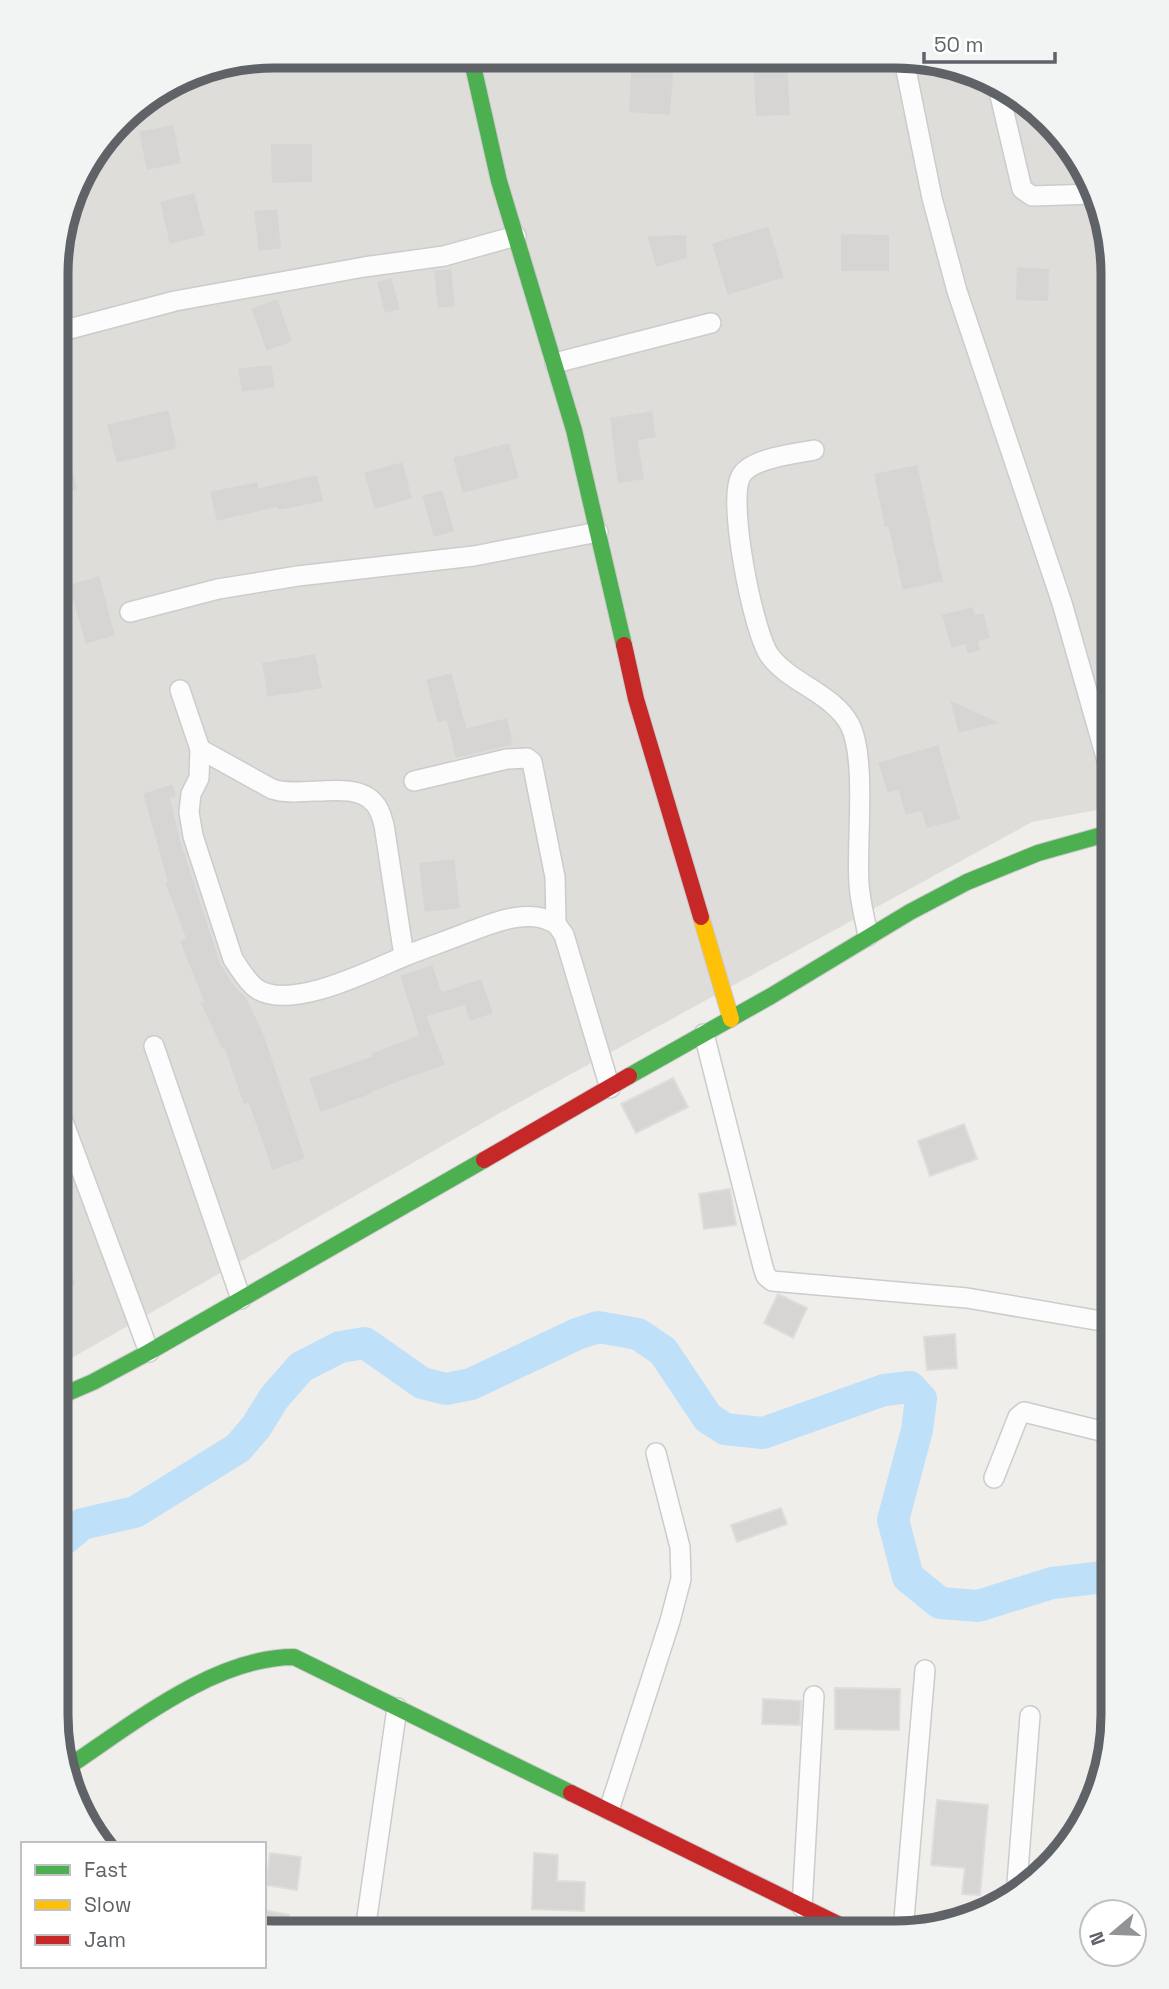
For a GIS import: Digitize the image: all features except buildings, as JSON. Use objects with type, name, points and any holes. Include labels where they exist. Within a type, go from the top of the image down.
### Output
[{"type":"street","points":[[473,68],[499,181],[574,430],[636,699],[731,1019]]},
{"type":"street","points":[[906,69],[932,198],[957,291],[1062,603],[1101,739]]},
{"type":"street","points":[[1001,98],[1022,189],[1032,196],[1084,194]]},
{"type":"street","points":[[68,329],[175,301],[363,267],[444,256],[516,236]]},
{"type":"street","points":[[555,363],[711,323]]},
{"type":"street","points":[[814,450],[756,463],[741,475],[736,492],[747,586],[758,631],[768,654],[781,669],[839,710],[854,738],[859,800],[859,885],[868,936]]},
{"type":"street","points":[[130,612],[232,587],[298,576],[474,556],[598,532]]},
{"type":"street","points":[[180,690],[200,749],[199,778],[191,794],[189,812],[193,835],[233,959],[257,989],[275,995],[309,992],[361,976],[502,920],[535,917],[556,923]]},
{"type":"street","points":[[200,749],[272,789],[285,793],[354,790],[366,795],[377,806],[384,825],[404,957]]},
{"type":"street","points":[[414,781],[508,759],[527,758],[532,762],[555,877],[556,923],[564,935],[610,1088]]},
{"type":"street","points":[[68,1393],[149,1352],[731,1019],[868,936],[969,881],[1071,842],[1101,835]]},
{"type":"street","points":[[704,1034],[763,1267],[772,1282],[967,1298],[1100,1321]]},
{"type":"street","points":[[154,1046],[241,1299]]},
{"type":"street","points":[[68,1135],[149,1352]]},
{"type":"street","points":[[994,1478],[1017,1417],[1024,1412],[1100,1431]]},
{"type":"street","points":[[609,1810],[681,1579],[680,1547],[656,1453]]},
{"type":"street","points":[[74,1763],[201,1683],[269,1656],[283,1654],[609,1810],[831,1921]]},
{"type":"street","points":[[904,1920],[925,1670]]},
{"type":"street","points":[[802,1907],[814,1696]]},
{"type":"street","points":[[366,1921],[397,1707]]},
{"type":"street","points":[[1017,1880],[1030,1716]]},
{"type":"shaded area","points":[[894,68],[935,72],[986,90],[1030,119],[1066,160],[1090,208],[1099,248],[1101,809],[1032,822],[498,1114],[68,1360],[68,275],[75,221],[90,183],[119,139],[149,111],[171,96],[208,79],[248,70]]},
{"type":"waterway","points":[[68,1536],[82,1524],[135,1512],[238,1448],[256,1427],[274,1398],[301,1367],[340,1347],[365,1343],[422,1383],[446,1389],[471,1384],[577,1334],[598,1327],[638,1334],[663,1351],[708,1418],[725,1429],[763,1433],[884,1390],[910,1387],[921,1399],[917,1430],[893,1520],[908,1577],[940,1603],[978,1606],[1052,1583],[1100,1577]]},
{"type":"traffic: fast","points":[[473,68],[499,181],[574,430],[624,645]]},
{"type":"traffic: fast","points":[[629,1076],[771,996],[910,912],[967,882],[1038,853],[1101,835]]},
{"type":"traffic: fast","points":[[68,1393],[149,1352],[484,1160]]},
{"type":"traffic: fast","points":[[74,1763],[145,1715],[204,1681],[234,1668],[264,1660],[294,1657],[571,1793]]},
{"type":"traffic: slow","points":[[701,917],[731,1019]]},
{"type":"traffic: jam","points":[[624,645],[636,699],[701,917]]},
{"type":"traffic: jam","points":[[484,1160],[629,1076]]},
{"type":"traffic: jam","points":[[571,1793],[832,1921]]}]
